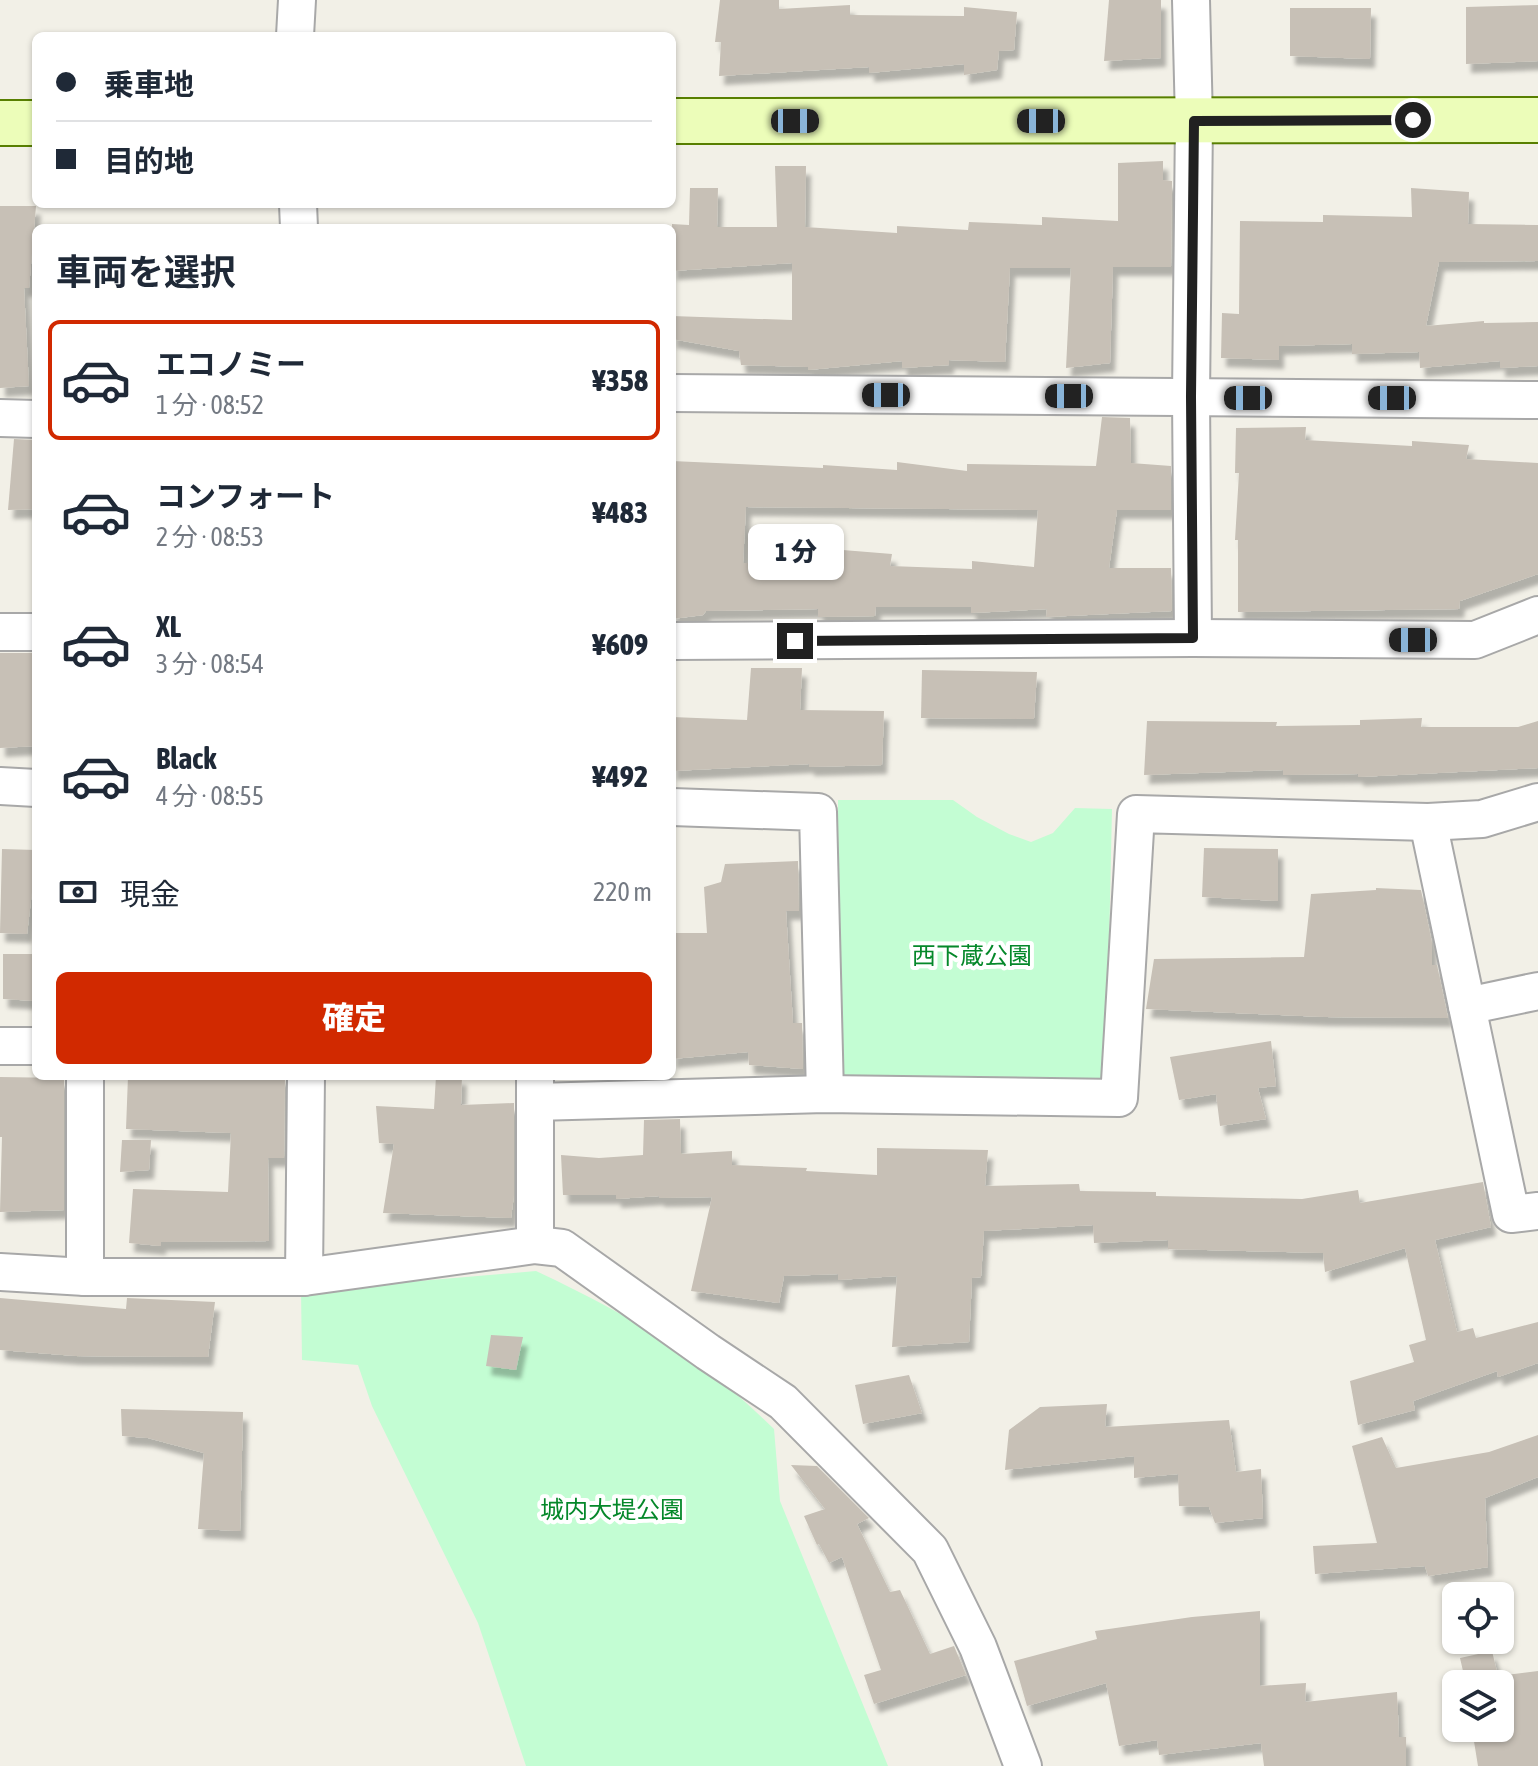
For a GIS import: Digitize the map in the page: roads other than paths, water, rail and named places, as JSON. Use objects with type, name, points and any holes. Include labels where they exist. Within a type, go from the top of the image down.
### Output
[{"type":"street","points":[[295,32],[297,0]]},
{"type":"street","points":[[1191,0],[1194,121],[1191,397],[1193,638]]},
{"type":"street","points":[[676,121],[1538,120]]},
{"type":"street","points":[[0,123],[32,123]]},
{"type":"street","points":[[676,393],[1538,400]]},
{"type":"street","points":[[0,418],[32,419]]},
{"type":"street","points":[[676,641],[1475,640],[1538,615]]},
{"type":"street","points":[[0,632],[32,632]]},
{"type":"street","points":[[0,786],[32,788]]},
{"type":"street","points":[[535,1245],[535,1089],[1119,1098],[1136,814],[1428,822],[1482,819],[1538,802]]},
{"type":"street","points":[[676,807],[818,812],[825,1094]]},
{"type":"street","points":[[1428,822],[1511,1214],[1538,1211]]},
{"type":"street","points":[[1467,1006],[1538,991]]},
{"type":"street","points":[[0,1046],[32,1046]]},
{"type":"street","points":[[85,1080],[85,1277]]},
{"type":"street","points":[[304,1277],[306,1080]]},
{"type":"street","points":[[0,1272],[85,1277],[304,1277],[535,1245],[562,1248],[783,1402],[930,1550],[978,1647],[1023,1766]]},
{"type":"park label","name":"西下蔵公園","points":[[972,956]]},
{"type":"park label","name":"城内大堤公園","points":[[612,1510]]}]
